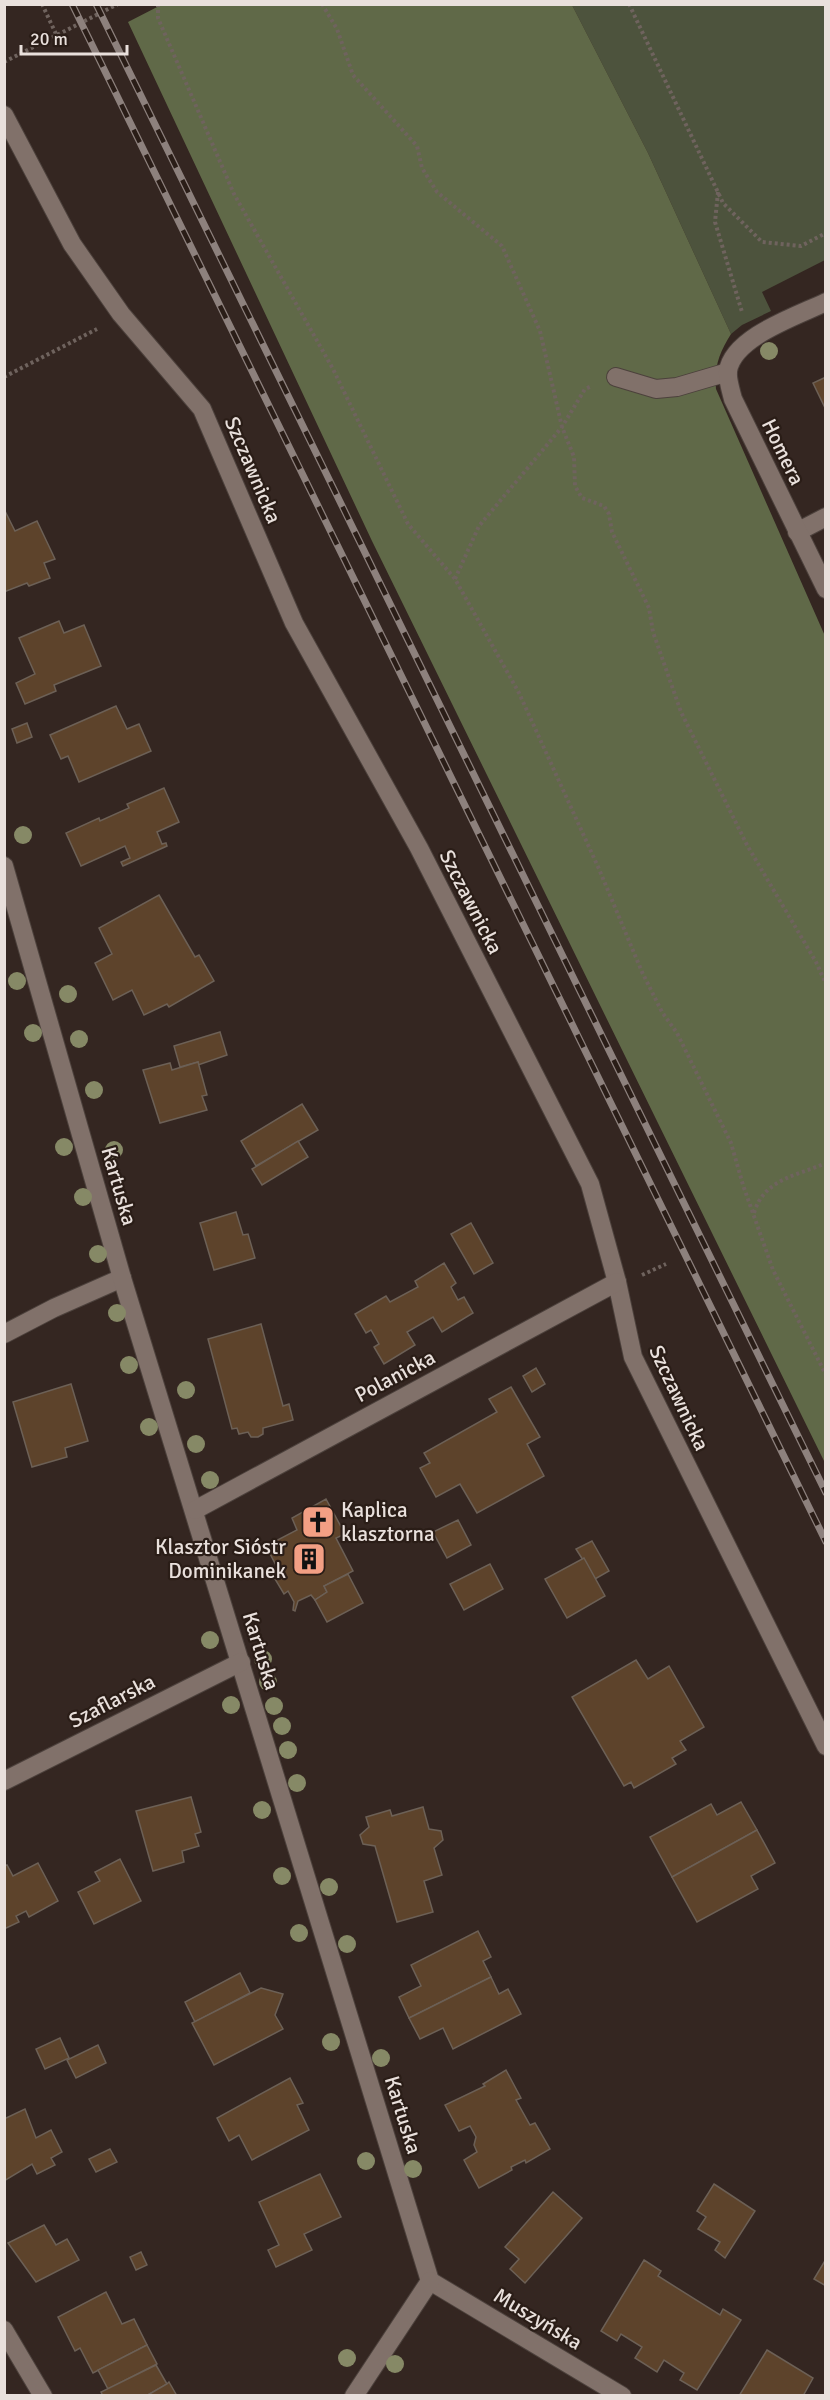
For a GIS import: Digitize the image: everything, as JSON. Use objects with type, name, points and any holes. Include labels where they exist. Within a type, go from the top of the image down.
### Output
[{"type":"street","name":"Szczawnicka","points":[[4,115],[72,244],[121,314],[202,409],[294,623],[419,848],[590,1184],[617,1282],[633,1357],[825,1746]]},
{"type":"street","points":[[616,377],[656,389],[677,387],[728,372],[736,352],[751,339],[825,302]]},
{"type":"street","name":"Homera","points":[[728,372],[733,399],[825,589]]},
{"type":"street","points":[[797,532],[825,517]]},
{"type":"street","name":"Kartuska","points":[[4,866],[122,1278],[430,2281]]},
{"type":"street","points":[[4,1334],[54,1308],[122,1278]]},
{"type":"street","name":"Polanicka","points":[[195,1510],[617,1282]]},
{"type":"street","name":"Szaflarska","points":[[4,1781],[241,1662]]},
{"type":"street","points":[[354,2396],[430,2281]]},
{"type":"street","name":"Muszyńska","points":[[430,2281],[622,2396]]},
{"type":"street","points":[[4,2330],[44,2396]]},
{"type":"path","points":[[42,4],[56,34]]},
{"type":"path","points":[[4,62],[118,4]]},
{"type":"path","points":[[158,4],[158,18],[234,194],[333,369],[408,524],[455,579],[519,693],[599,869],[642,972],[662,1012],[677,1034],[731,1143],[773,1270],[825,1375]]},
{"type":"path","points":[[322,4],[337,29],[353,75],[417,146],[422,168],[437,192],[502,246],[540,331],[562,427],[574,457],[575,486],[582,498],[604,506],[609,514],[612,532],[650,608],[652,632],[681,712],[747,845],[816,962],[825,984]]},
{"type":"path","points":[[629,4],[723,203],[762,242],[801,246],[825,233]]},
{"type":"path","points":[[718,192],[715,222],[751,339]]},
{"type":"path","points":[[4,377],[81,339],[121,314]]},
{"type":"path","points":[[455,579],[479,526],[562,427],[585,389],[616,377]]},
{"type":"path","points":[[753,1214],[758,1198],[777,1182],[825,1163]]},
{"type":"green space","points":[[163,4],[572,5],[648,153],[731,334],[718,360],[716,389],[825,636],[825,1463],[372,541],[128,22]]},
{"type":"green space","points":[[572,5],[825,5],[825,260],[762,292],[771,311],[742,325],[731,334],[648,153]]},
{"type":"building","points":[[826,377],[826,410],[813,383]]},
{"type":"building","points":[[5,511],[15,531],[37,521],[55,559],[44,563],[50,578],[29,586],[27,583],[4,592]]},
{"type":"building","points":[[59,621],[64,633],[84,625],[101,666],[54,685],[56,691],[25,704],[16,683],[35,674],[19,638]]},
{"type":"building","points":[[116,706],[127,729],[139,724],[151,751],[79,782],[68,756],[61,759],[50,735]]},
{"type":"building","points":[[27,723],[32,737],[17,743],[12,729]]},
{"type":"building","points":[[164,788],[179,822],[157,832],[162,844],[166,843],[167,846],[123,866],[121,862],[130,858],[125,846],[81,866],[66,833],[129,808],[127,804]]},
{"type":"building","points":[[159,895],[195,957],[199,955],[214,981],[169,1007],[167,1004],[144,1015],[132,990],[113,1000],[95,963],[112,954],[99,928]]},
{"type":"building","points":[[220,1032],[227,1055],[198,1065],[198,1062],[180,1067],[174,1046]]},
{"type":"building","points":[[198,1062],[207,1095],[202,1096],[207,1110],[160,1123],[143,1070],[170,1063],[172,1070]]},
{"type":"building","points":[[302,1104],[318,1130],[256,1166],[241,1141]]},
{"type":"building","points":[[298,1141],[308,1157],[262,1185],[252,1169]]},
{"type":"building","points":[[236,1212],[243,1235],[248,1234],[255,1258],[214,1270],[200,1223]]},
{"type":"building","points":[[471,1223],[493,1263],[474,1274],[451,1234]]},
{"type":"building","points":[[444,1263],[456,1283],[451,1287],[458,1300],[464,1297],[473,1313],[442,1332],[433,1317],[407,1332],[415,1345],[384,1364],[374,1347],[379,1344],[371,1330],[366,1333],[355,1314],[386,1296],[390,1302],[418,1287],[415,1281]]},
{"type":"building","points":[[261,1324],[283,1406],[289,1404],[293,1420],[263,1428],[263,1434],[251,1437],[248,1432],[239,1434],[237,1428],[232,1429],[208,1339]]},
{"type":"building","points":[[536,1368],[545,1384],[532,1392],[523,1376]]},
{"type":"building","points":[[71,1384],[88,1441],[65,1448],[67,1457],[32,1467],[13,1402]]},
{"type":"building","points":[[511,1387],[540,1437],[527,1444],[544,1476],[477,1513],[460,1484],[436,1497],[420,1468],[430,1463],[424,1453],[497,1412],[489,1399]]},
{"type":"building","name":"Klasztor Sióstr Dominikanek","points":[[326,1499],[345,1534],[336,1538],[353,1571],[324,1586],[327,1592],[315,1600],[311,1595],[298,1601],[295,1611],[293,1610],[294,1602],[288,1591],[284,1594],[275,1579],[281,1575],[266,1546],[297,1530],[292,1518]]},
{"type":"building","points":[[458,1520],[471,1545],[447,1558],[433,1532]]},
{"type":"building","points":[[592,1541],[609,1571],[595,1579],[576,1549]]},
{"type":"building","points":[[584,1558],[605,1596],[567,1618],[545,1579]]},
{"type":"building","points":[[490,1564],[503,1589],[464,1610],[450,1584]]},
{"type":"building","points":[[348,1574],[363,1603],[327,1622],[315,1600],[327,1592],[324,1586]]},
{"type":"building","points":[[636,1660],[648,1679],[669,1666],[704,1727],[680,1741],[686,1750],[672,1758],[676,1764],[634,1788],[631,1782],[624,1786],[572,1697]]},
{"type":"building","points":[[191,1797],[201,1832],[195,1834],[199,1846],[182,1851],[184,1862],[153,1871],[136,1811]]},
{"type":"building","points":[[741,1802],[757,1830],[672,1877],[650,1837],[711,1804],[717,1815]]},
{"type":"building","points":[[423,1807],[429,1829],[441,1831],[443,1840],[434,1848],[442,1875],[424,1881],[433,1912],[397,1922],[375,1846],[363,1844],[360,1835],[369,1827],[366,1817],[390,1810],[392,1816]]},
{"type":"building","points":[[757,1830],[775,1863],[751,1876],[758,1889],[697,1922],[672,1877]]},
{"type":"building","points":[[120,1859],[141,1901],[94,1924],[78,1892],[100,1881],[95,1872]]},
{"type":"building","points":[[38,1863],[58,1901],[29,1917],[26,1911],[16,1916],[19,1922],[4,1929],[4,1866],[7,1865],[13,1876]]},
{"type":"building","points":[[478,1931],[491,1957],[483,1961],[491,1977],[409,2018],[399,1997],[421,1986],[411,1965]]},
{"type":"building","points":[[240,1973],[250,1993],[195,2022],[185,2002]]},
{"type":"building","points":[[491,1977],[499,1994],[508,1989],[521,2014],[453,2049],[443,2028],[420,2039],[409,2018]]},
{"type":"building","points":[[261,1988],[283,1994],[275,2015],[283,2029],[214,2065],[192,2023]]},
{"type":"building","points":[[60,2038],[69,2058],[45,2069],[36,2049]]},
{"type":"building","points":[[98,2045],[106,2063],[76,2078],[67,2060]]},
{"type":"building","points":[[506,2070],[521,2098],[516,2100],[530,2125],[535,2123],[550,2149],[526,2163],[525,2160],[511,2167],[512,2170],[479,2188],[464,2160],[477,2152],[474,2145],[476,2137],[470,2126],[459,2131],[445,2105],[485,2086],[483,2084]]},
{"type":"building","points":[[290,2078],[303,2103],[297,2105],[309,2130],[252,2160],[239,2135],[229,2141],[217,2118]]},
{"type":"building","points":[[25,2109],[36,2138],[51,2130],[62,2152],[51,2158],[55,2165],[37,2174],[32,2164],[4,2181],[4,2119]]},
{"type":"building","points":[[110,2149],[117,2162],[96,2172],[89,2159]]},
{"type":"building","points":[[320,2174],[341,2217],[304,2234],[312,2250],[276,2267],[268,2250],[279,2245],[259,2202]]},
{"type":"building","points":[[714,2184],[755,2211],[725,2258],[715,2250],[720,2242],[698,2229],[706,2217],[697,2211]]},
{"type":"building","points":[[553,2192],[582,2218],[525,2283],[510,2269],[519,2259],[505,2247]]},
{"type":"building","points":[[44,2225],[56,2245],[67,2239],[79,2260],[36,2282],[8,2243]]},
{"type":"building","points":[[141,2252],[147,2265],[136,2270],[130,2257]]},
{"type":"building","points":[[826,2259],[826,2286],[814,2279]]},
{"type":"building","points":[[644,2260],[661,2271],[658,2276],[720,2315],[723,2309],[741,2320],[697,2390],[680,2380],[684,2373],[664,2360],[657,2372],[635,2358],[642,2347],[621,2334],[617,2341],[601,2331]]},
{"type":"building","points":[[106,2292],[122,2324],[134,2319],[147,2345],[93,2373],[80,2348],[75,2351],[58,2317]]},
{"type":"building","points":[[147,2345],[157,2364],[108,2389],[98,2370]]},
{"type":"building","points":[[767,2350],[813,2378],[803,2396],[739,2396]]},
{"type":"building","points":[[156,2365],[167,2384],[146,2396],[103,2396],[101,2392]]},
{"type":"building","points":[[169,2382],[177,2396],[146,2396],[167,2384]]},
{"type":"railway","points":[[72,4],[826,1542]]},
{"type":"railway","points":[[96,4],[826,1493]]},
{"type":"place","name":"Kaplica klasztorna","points":[[318,1522]]},
{"type":"place","name":"Klasztor Sióstr Dominikanek","points":[[309,1559]]}]
